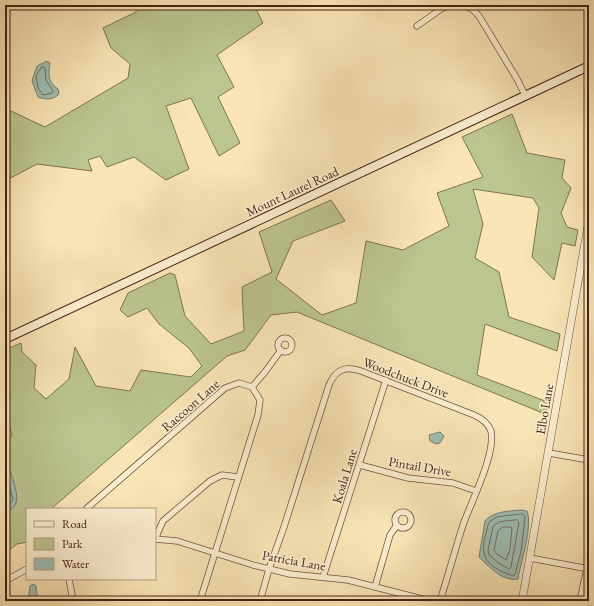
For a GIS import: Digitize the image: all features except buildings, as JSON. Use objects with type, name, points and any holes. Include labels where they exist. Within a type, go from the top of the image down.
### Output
[{"type":"main road","name":"Mount Laurel Road","points":[[5,339],[589,66]]},
{"type":"street","points":[[417,26],[441,9],[450,5]]},
{"type":"street","points":[[463,5],[472,9],[479,16],[518,79],[526,95]]},
{"type":"street","name":"Elbo Lane","points":[[522,601],[589,220]]},
{"type":"street","points":[[200,601],[259,410],[260,400],[252,387],[281,350]]},
{"type":"street","name":"Woodchuck Drive","points":[[260,601],[327,390],[333,376],[341,369],[351,368],[386,380],[474,415],[486,423],[490,431],[490,445],[485,469],[476,491],[440,601]]},
{"type":"street","name":"Koala Lane","points":[[323,577],[386,380]]},
{"type":"street","name":"Raccoon Lane","points":[[87,508],[225,388],[239,382],[252,387]]},
{"type":"street","points":[[549,453],[589,460]]},
{"type":"street","name":"Pintail Drive","points":[[360,465],[408,478],[453,483],[476,491]]},
{"type":"street","points":[[156,537],[164,521],[210,481],[222,475],[238,477]]},
{"type":"street","points":[[375,587],[390,535],[397,525]]},
{"type":"street","name":"Patricia Lane","points":[[156,539],[177,541],[269,569],[296,575],[342,579],[417,599],[430,601]]},
{"type":"street","points":[[530,558],[588,568],[580,601]]},
{"type":"street","points":[[5,581],[26,570]]},
{"type":"street","points":[[69,580],[73,601]]},
{"type":"green space","points":[[136,5],[254,5],[263,23],[217,55],[234,87],[218,97],[240,143],[219,156],[191,98],[166,106],[189,169],[166,180],[134,157],[107,167],[100,156],[88,160],[92,171],[37,164],[5,181],[5,105],[9,110],[45,127],[128,78],[130,64],[111,48],[103,28],[136,12]]},
{"type":"green space","points":[[512,114],[527,153],[565,160],[562,178],[571,188],[561,213],[567,227],[578,230],[575,246],[562,243],[554,280],[532,257],[539,208],[533,198],[473,189],[483,224],[475,258],[499,272],[509,317],[560,334],[557,351],[485,324],[477,375],[545,401],[548,404],[545,414],[297,312],[271,315],[245,350],[227,356],[52,508],[26,508],[26,542],[17,544],[5,553],[5,438],[12,436],[5,409],[5,350],[21,343],[22,352],[36,365],[34,388],[46,399],[69,379],[75,347],[96,386],[130,391],[141,370],[191,377],[202,366],[189,348],[159,324],[147,308],[128,317],[120,310],[128,293],[170,273],[175,275],[185,316],[211,344],[244,331],[242,287],[272,272],[259,232],[331,200],[345,221],[293,241],[276,279],[322,315],[356,303],[366,241],[403,250],[449,226],[437,193],[483,177],[462,137]]},
{"type":"water","points":[[47,61],[50,63],[49,75],[52,84],[58,89],[59,94],[52,98],[44,99],[38,97],[32,81],[37,66]]},
{"type":"water","points":[[440,432],[444,436],[440,443],[436,444],[430,441],[429,435]]},
{"type":"water","points":[[5,457],[15,487],[17,499],[14,506],[5,515]]},
{"type":"water","points":[[522,510],[527,511],[529,526],[528,535],[518,579],[512,579],[497,573],[479,557],[485,521],[497,513]]},
{"type":"water","points":[[34,584],[36,586],[38,601],[28,601],[30,586]]}]
